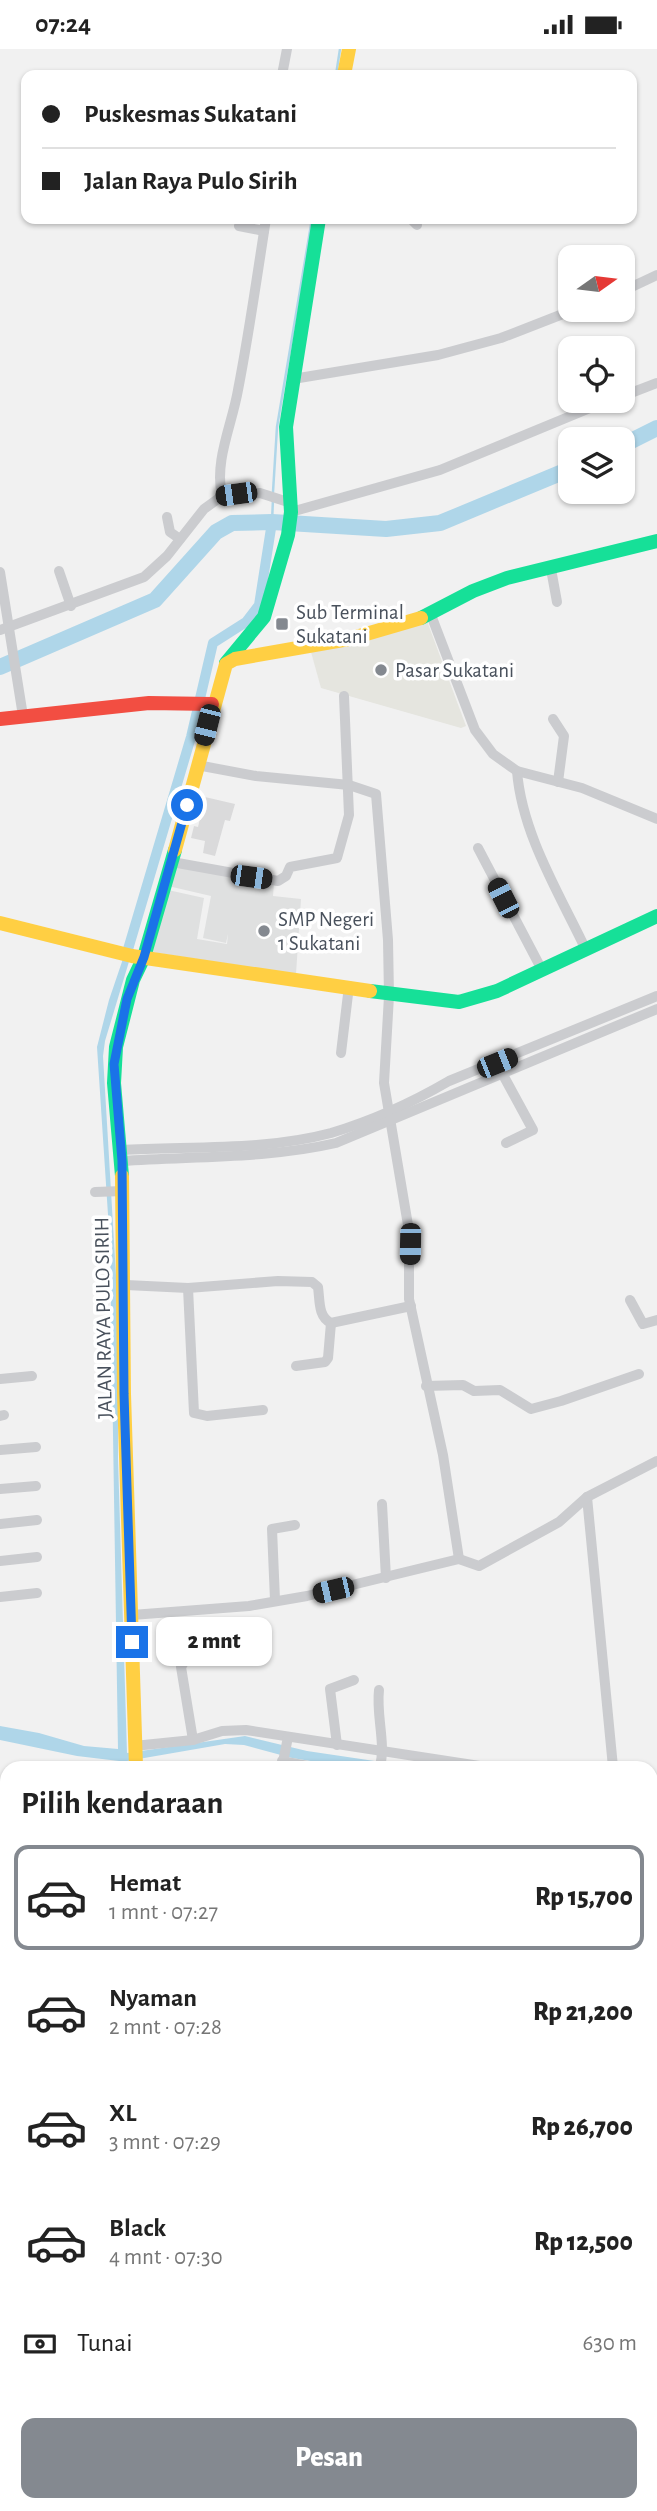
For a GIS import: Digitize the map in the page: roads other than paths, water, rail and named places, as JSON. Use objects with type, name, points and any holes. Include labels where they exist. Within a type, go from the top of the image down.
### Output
[{"type":"street","points":[[283,70],[287,49]]},
{"type":"street","points":[[345,70],[349,49]]},
{"type":"street","points":[[222,496],[218,479],[221,458],[239,387],[265,224]]},
{"type":"street","name":"JALAN RAYA PULO SIRIH","points":[[135,1757],[124,1394],[125,1285],[120,1191],[122,1156],[114,1083],[116,1047],[132,980],[132,955],[172,862],[197,765],[202,705],[246,635],[264,617],[288,535],[286,427],[318,224]]},
{"type":"street","points":[[239,226],[264,231]]},
{"type":"street","points":[[635,286],[657,276]]},
{"type":"street","points":[[293,379],[438,355],[501,338],[558,316]]},
{"type":"street","points":[[635,391],[657,383]]},
{"type":"street","points":[[5,629],[144,577],[154,570],[204,509],[222,496],[260,493],[288,508],[440,470],[578,413]]},
{"type":"street","points":[[167,517],[170,532],[180,538]]},
{"type":"street","points":[[226,664],[235,659],[349,639],[431,615],[473,591],[507,578],[657,541]]},
{"type":"street","points":[[551,569],[557,602]]},
{"type":"street","points":[[59,571],[72,606]]},
{"type":"street","points":[[0,572],[5,629],[11,645],[23,716]]},
{"type":"street","points":[[431,615],[475,730],[494,754],[517,771],[558,782],[657,819]]},
{"type":"street","points":[[172,862],[278,881],[286,876],[290,867],[337,858],[349,815],[344,696]]},
{"type":"street","points":[[0,719],[149,703],[202,705]]},
{"type":"street","points":[[553,719],[564,736],[558,782]]},
{"type":"street","points":[[197,765],[256,776],[349,785],[376,793],[390,996],[383,1062],[409,1231],[411,1306],[426,1387],[443,1455],[459,1559]]},
{"type":"street","points":[[517,771],[524,814],[586,950]]},
{"type":"street","points":[[478,848],[542,970]]},
{"type":"street","points":[[0,923],[132,955],[349,986],[390,996],[470,1001],[657,916]]},
{"type":"street","points":[[341,1053],[349,986]]},
{"type":"street","points":[[122,1156],[205,1145],[231,1145],[311,1136],[390,1120],[657,996]]},
{"type":"street","points":[[122,1156],[233,1157],[336,1143],[502,1073],[555,1045],[657,1009]]},
{"type":"street","points":[[502,1073],[533,1130],[506,1143]]},
{"type":"street","points":[[311,1136],[313,1148]]},
{"type":"street","points":[[205,1145],[213,1157]]},
{"type":"street","points":[[231,1145],[233,1157]]},
{"type":"street","points":[[100,1192],[120,1191]]},
{"type":"street","points":[[125,1285],[188,1288],[312,1282],[318,1287],[320,1310],[325,1320],[331,1323],[411,1306]]},
{"type":"street","points":[[188,1288],[194,1413],[207,1416],[263,1410]]},
{"type":"street","points":[[630,1300],[643,1324],[657,1320]]},
{"type":"street","points":[[296,1366],[325,1362],[331,1323]]},
{"type":"street","points":[[426,1387],[463,1385],[474,1391],[500,1390],[531,1409],[639,1374]]},
{"type":"street","points":[[0,1379],[32,1376]]},
{"type":"street","points":[[0,1450],[36,1447]]},
{"type":"street","points":[[132,1615],[215,1610],[275,1600],[386,1578],[459,1559],[479,1566],[559,1522],[587,1497],[657,1461]]},
{"type":"street","points":[[0,1489],[36,1486]]},
{"type":"street","points":[[587,1497],[612,1761]]},
{"type":"street","points":[[382,1504],[386,1578]]},
{"type":"street","points":[[0,1524],[37,1520]]},
{"type":"street","points":[[275,1600],[272,1531],[278,1526],[295,1525]]},
{"type":"street","points":[[0,1560],[37,1557]]},
{"type":"street","points":[[0,1597],[37,1593]]},
{"type":"street","points":[[185,1653],[186,1659],[181,1667],[193,1740]]},
{"type":"street","points":[[337,1745],[330,1689],[354,1679]]},
{"type":"street","points":[[379,1690],[377,1705],[382,1759]]},
{"type":"street","points":[[135,1757],[233,1730],[287,1740],[337,1745],[382,1759],[408,1761]]},
{"type":"street","points":[[282,1761],[287,1740]]},
{"type":"water","points":[[128,944],[134,945],[105,1041],[103,1056],[118,1309],[118,1459],[127,1753],[245,1736],[307,1751],[374,1761],[311,1761],[244,1745],[225,1744],[119,1761],[77,1756],[0,1740],[0,1726],[39,1733],[84,1746],[118,1749],[110,1245],[97,1047]]},
{"type":"waterway","points":[[337,70],[340,49]]},
{"type":"waterway","points":[[273,492],[277,427],[311,224]]},
{"type":"waterway","points":[[635,439],[657,428]]},
{"type":"waterway","points":[[0,667],[155,600],[216,532],[232,523],[272,522],[386,529],[440,523],[558,474]]},
{"type":"waterway","points":[[272,522],[273,499]]},
{"type":"waterway","points":[[126,956],[191,737],[213,643],[246,622],[259,605],[272,522]]},
{"type":"place","name":"Sub Terminal Sukatani","points":[[282,624]]},
{"type":"place","name":"Pasar Sukatani","points":[[381,670]]},
{"type":"place","name":"SMP Negeri 1 Sukatani","points":[[264,931]]}]
